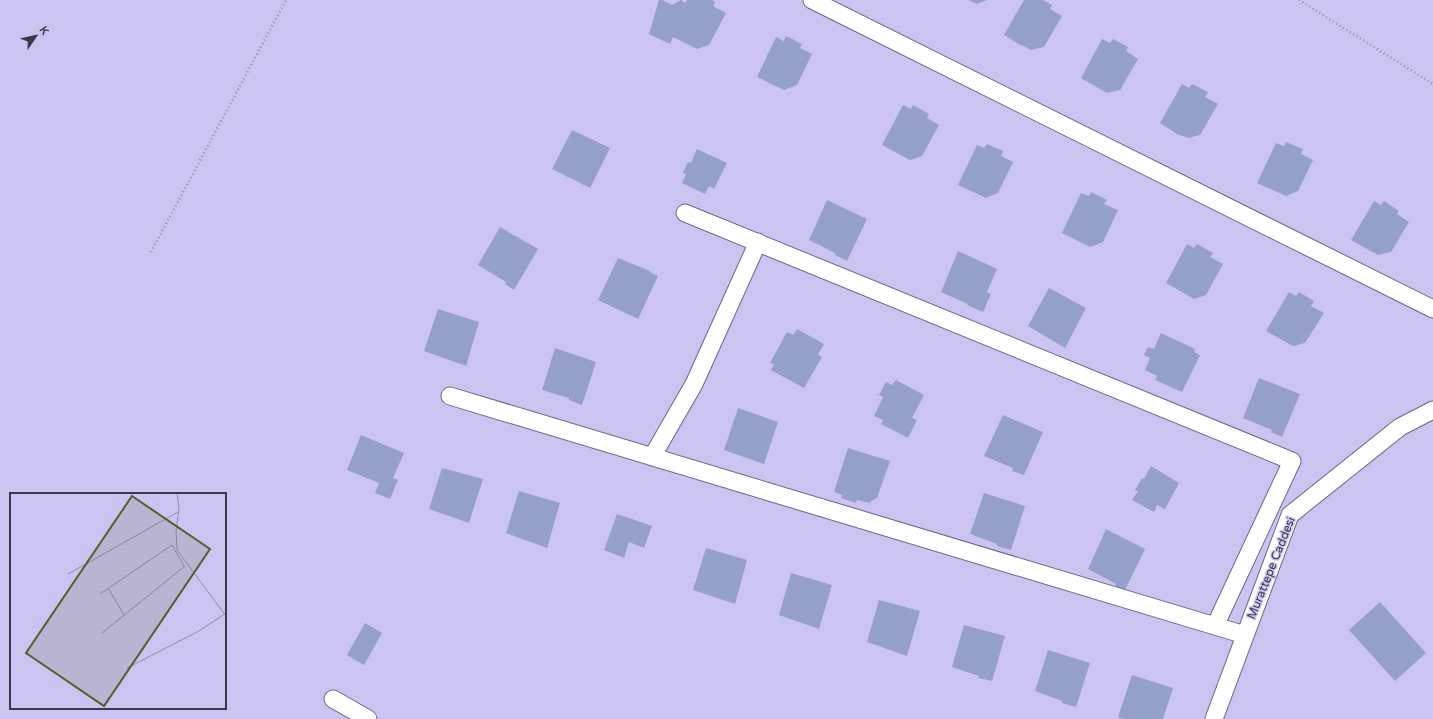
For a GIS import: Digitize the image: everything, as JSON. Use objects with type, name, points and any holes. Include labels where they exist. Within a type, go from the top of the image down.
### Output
[{"type":"street","points":[[812,0],[1433,309]]},
{"type":"street","points":[[685,213],[1292,460],[1215,626]]},
{"type":"street","points":[[652,457],[694,384],[758,242]]},
{"type":"street","points":[[450,396],[1245,635]]},
{"type":"street","name":"Murattepe Caddesi","points":[[1214,719],[1290,515],[1400,427],[1433,410]]},
{"type":"street","points":[[333,699],[368,719]]},
{"type":"path","points":[[151,252],[286,0]]},
{"type":"path","points":[[1299,0],[1433,84]]},
{"type":"building","points":[[659,0],[672,5],[681,0],[685,3],[687,0],[712,0],[715,2],[713,6],[726,13],[709,45],[697,49],[673,37],[670,44],[649,34]]},
{"type":"building","points":[[968,0],[987,0],[977,4]]},
{"type":"building","points":[[1024,0],[1043,0],[1052,5],[1050,9],[1062,16],[1044,47],[1031,50],[1004,35]]},
{"type":"building","points":[[786,36],[802,44],[800,48],[812,54],[797,85],[784,90],[757,77],[776,37],[784,41]]},
{"type":"building","points":[[1102,39],[1110,43],[1113,39],[1128,47],[1126,51],[1138,59],[1120,90],[1107,93],[1081,78]]},
{"type":"building","points":[[1182,84],[1189,88],[1192,84],[1208,92],[1205,97],[1218,104],[1200,135],[1188,138],[1177,134],[1160,123]]},
{"type":"building","points":[[903,105],[911,109],[913,105],[929,114],[927,118],[939,125],[922,156],[910,160],[882,145]]},
{"type":"building","points":[[572,130],[610,148],[590,188],[552,169]]},
{"type":"building","points":[[1286,142],[1303,149],[1301,154],[1313,160],[1298,191],[1286,196],[1257,183],[1276,143],[1284,146]]},
{"type":"building","points":[[987,144],[1003,151],[1001,156],[1013,162],[998,193],[986,198],[958,185],[977,145],[984,148]]},
{"type":"building","points":[[697,149],[727,163],[714,189],[709,186],[705,194],[682,183],[686,174],[683,173],[688,162],[691,163]]},
{"type":"building","points":[[1091,192],[1107,200],[1104,204],[1118,210],[1103,242],[1090,247],[1062,233],[1081,193],[1089,196]]},
{"type":"building","points":[[827,200],[867,219],[847,261],[809,240]]},
{"type":"building","points":[[1374,201],[1381,205],[1384,201],[1399,211],[1397,214],[1409,222],[1391,252],[1378,255],[1351,240]]},
{"type":"building","points":[[500,227],[538,249],[514,290],[505,284],[506,282],[478,265]]},
{"type":"building","points":[[1187,244],[1194,248],[1197,244],[1213,253],[1210,257],[1223,264],[1206,295],[1194,299],[1166,283]]},
{"type":"building","points":[[958,251],[997,269],[987,292],[991,294],[983,312],[941,292]]},
{"type":"building","points":[[618,258],[650,271],[658,276],[638,319],[598,300]]},
{"type":"building","points":[[1049,288],[1086,308],[1065,348],[1028,326]]},
{"type":"building","points":[[1289,292],[1296,296],[1299,292],[1314,301],[1311,306],[1324,313],[1305,343],[1293,346],[1266,331]]},
{"type":"building","points":[[438,309],[479,322],[466,366],[424,351]]},
{"type":"building","points":[[797,329],[824,344],[818,354],[822,357],[804,388],[771,370],[774,364],[770,363],[787,332],[793,335]]},
{"type":"building","points":[[1161,333],[1195,349],[1194,352],[1200,355],[1182,392],[1155,380],[1157,376],[1145,370],[1150,358],[1144,355],[1148,347],[1154,349]]},
{"type":"building","points":[[555,348],[596,362],[582,405],[569,400],[569,398],[542,390]]},
{"type":"building","points":[[1259,378],[1300,394],[1282,437],[1271,432],[1272,430],[1243,418]]},
{"type":"building","points":[[896,380],[924,395],[912,418],[917,420],[908,438],[881,424],[883,420],[874,416],[883,397],[879,395],[886,382],[892,385]]},
{"type":"building","points":[[738,408],[778,422],[764,464],[724,450]]},
{"type":"building","points":[[1003,415],[1043,432],[1024,475],[1012,471],[1013,468],[984,456]]},
{"type":"building","points":[[361,435],[404,453],[393,478],[398,480],[390,499],[375,493],[379,483],[347,470]]},
{"type":"building","points":[[848,448],[890,461],[877,498],[870,503],[857,500],[856,503],[841,498],[842,495],[834,492]]},
{"type":"building","points":[[1151,466],[1179,483],[1165,509],[1157,505],[1154,512],[1132,500],[1138,491],[1135,490],[1142,478],[1144,479]]},
{"type":"building","points":[[442,468],[483,479],[469,523],[429,509]]},
{"type":"building","points":[[519,491],[560,503],[547,548],[506,533]]},
{"type":"building","points":[[984,493],[1025,506],[1011,550],[997,546],[997,544],[970,534]]},
{"type":"building","points":[[617,514],[652,526],[644,548],[629,542],[624,558],[604,550]]},
{"type":"building","points":[[1106,529],[1145,549],[1125,590],[1115,586],[1116,584],[1088,569]]},
{"type":"building","points":[[706,548],[747,560],[735,604],[693,590]]},
{"type":"building","points":[[791,573],[832,585],[819,629],[779,615]]},
{"type":"building","points":[[879,600],[920,611],[907,656],[867,642]]},
{"type":"building","points":[[1380,602],[1426,653],[1395,681],[1349,630]]},
{"type":"building","points":[[365,623],[382,633],[364,665],[347,655]]},
{"type":"building","points":[[964,625],[1005,636],[992,681],[978,678],[979,676],[952,667]]},
{"type":"building","points":[[1048,650],[1090,663],[1076,707],[1062,703],[1062,701],[1035,691]]},
{"type":"building","points":[[1132,675],[1173,688],[1163,719],[1124,719],[1118,717]]}]
